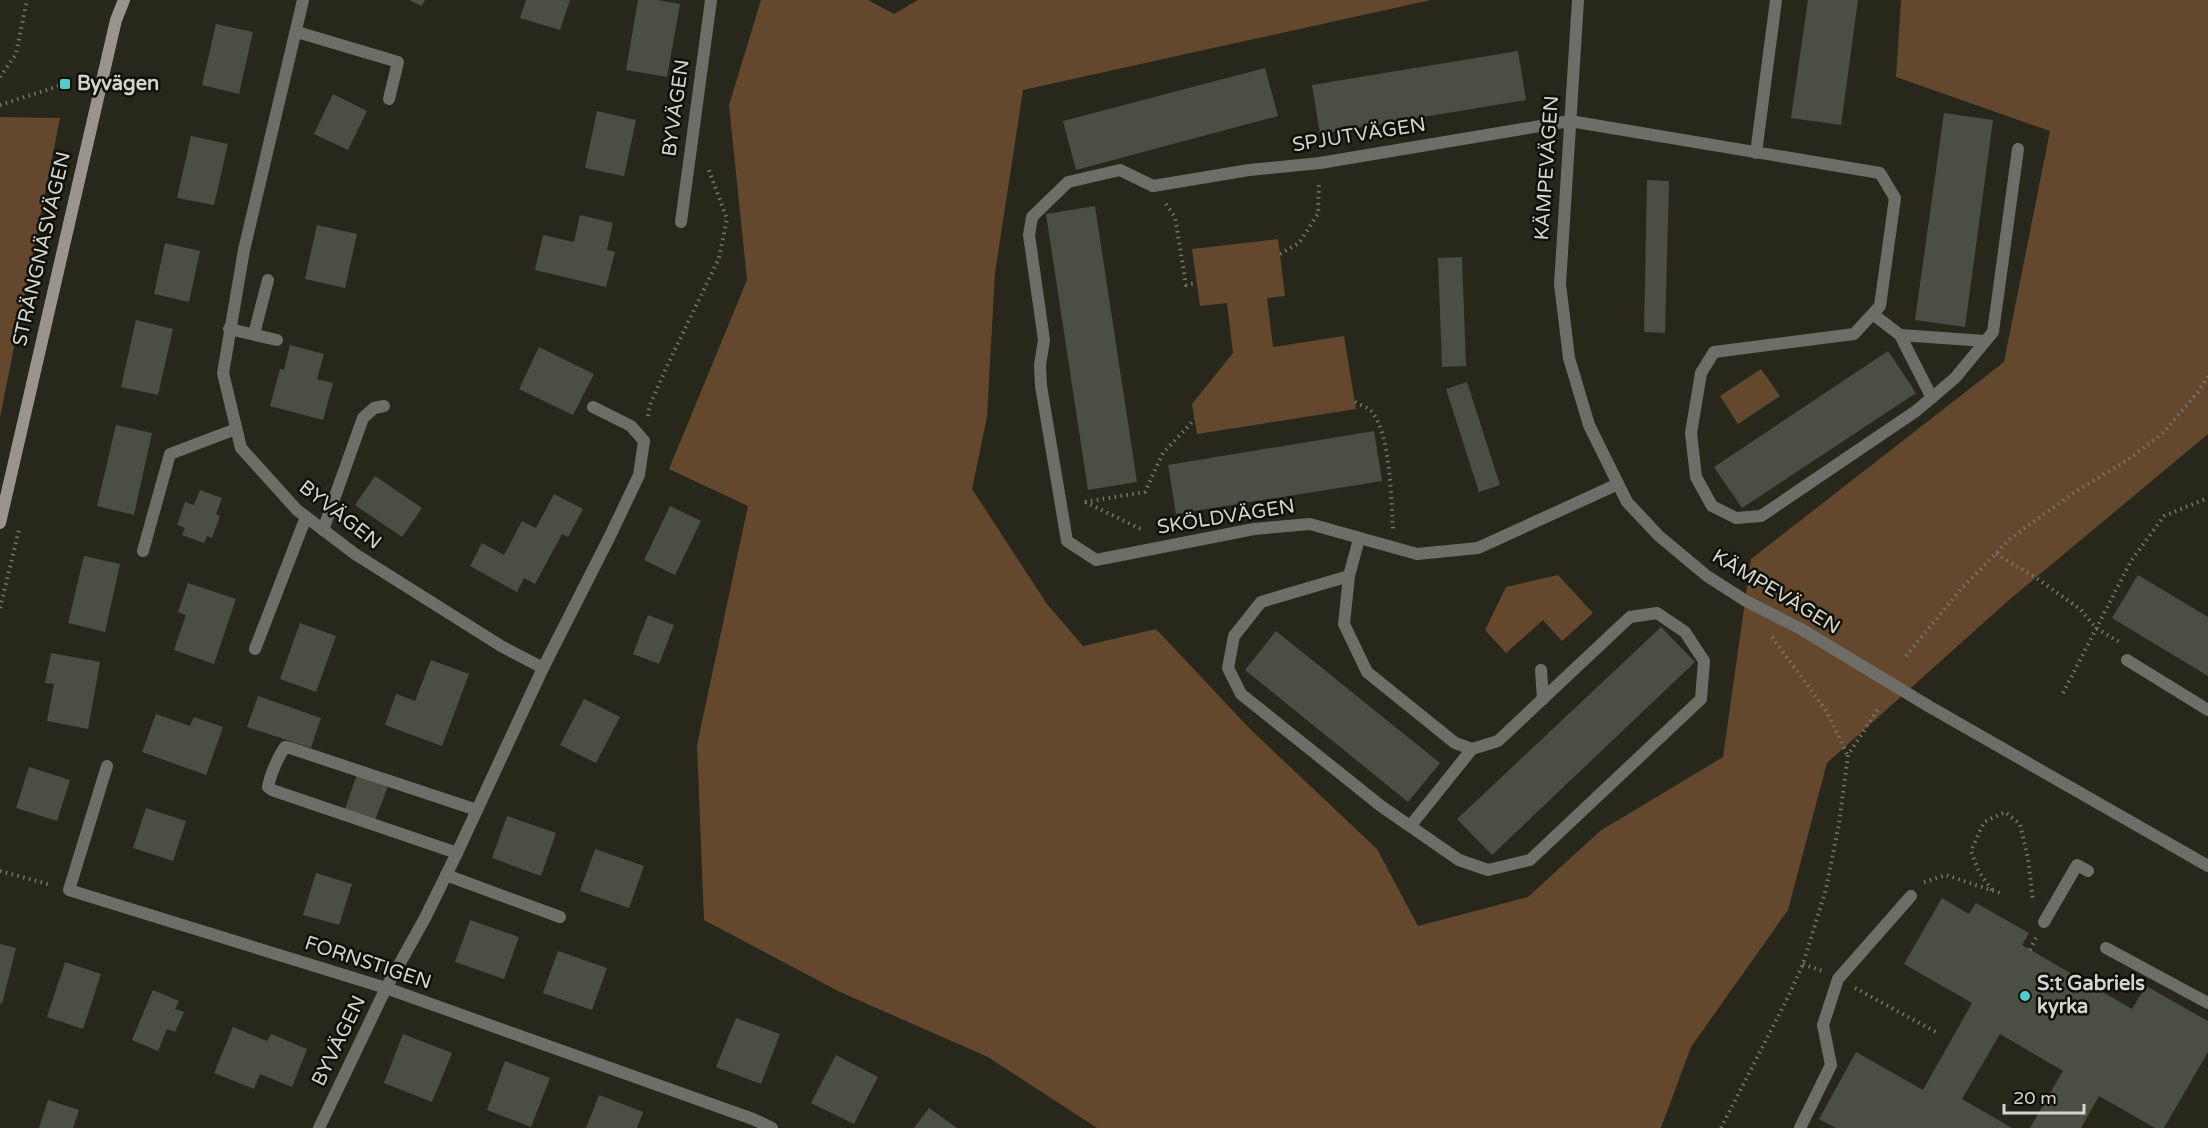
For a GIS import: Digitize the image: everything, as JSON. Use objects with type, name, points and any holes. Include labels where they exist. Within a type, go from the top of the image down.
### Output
[{"type":"main road","name":"STRÄNGNÄSVÄGEN","points":[[115,0],[116,20]]},
{"type":"main road","name":"STRÄNGNÄSVÄGEN","points":[[0,523],[116,20],[124,0]]},
{"type":"street","name":"BYVÄGEN","points":[[303,0],[244,250],[229,329],[223,373],[241,448],[297,510],[355,554],[501,646],[543,668]]},
{"type":"street","name":"BYVÄGEN","points":[[681,222],[711,0]]},
{"type":"street","name":"KÄMPEVÄGEN","points":[[1578,0],[1560,284],[1569,358],[1589,425],[1627,502],[1659,536],[1707,576],[1746,601],[1801,629],[1930,707],[2208,866]]},
{"type":"street","points":[[1756,153],[1776,0]]},
{"type":"street","points":[[297,32],[398,62],[389,99]]},
{"type":"street","name":"SPJUTVÄGEN","points":[[1153,186],[1249,170],[1320,163],[1569,121],[1880,173],[1895,198],[1880,306],[1874,315]]},
{"type":"street","points":[[1932,398],[1900,334],[1874,315],[1854,334],[1714,352],[1701,373],[1691,433],[1696,477],[1712,506],[1736,518],[1761,516],[1932,398],[1955,378],[1993,332],[2018,150]]},
{"type":"street","name":"SKÖLDVÄGEN","points":[[1153,186],[1120,170],[1068,182],[1032,217],[1029,235],[1044,340],[1040,365],[1041,386],[1067,541],[1096,560],[1254,529],[1310,524],[1417,554],[1478,548],[1618,484]]},
{"type":"street","points":[[254,334],[268,280]]},
{"type":"street","points":[[229,329],[277,340]]},
{"type":"street","points":[[1900,334],[1985,341]]},
{"type":"street","points":[[323,530],[363,418],[374,408],[384,406]]},
{"type":"street","points":[[593,407],[631,426],[644,441]]},
{"type":"street","points":[[143,551],[170,454],[236,429]]},
{"type":"street","name":"BYVÄGEN","points":[[319,1128],[386,988],[425,918],[457,853],[543,668],[639,475],[644,441]]},
{"type":"street","points":[[255,649],[306,517]]},
{"type":"street","points":[[1359,539],[1349,576],[1344,624],[1367,672],[1455,742],[1472,749]]},
{"type":"street","points":[[1349,576],[1261,602],[1234,636],[1228,668],[1241,694],[1382,806],[1459,860],[1488,870],[1530,860],[1701,699],[1704,661],[1685,632],[1656,613],[1630,617],[1498,741],[1472,749],[1411,825]]},
{"type":"street","points":[[2127,660],[2208,710]]},
{"type":"street","points":[[1541,670],[1543,699]]},
{"type":"street","points":[[457,853],[272,790],[268,787],[269,782],[282,752],[285,747],[290,748],[477,810]]},
{"type":"street","points":[[69,890],[107,766]]},
{"type":"street","points":[[2044,922],[2077,865],[2088,872]]},
{"type":"street","points":[[446,875],[560,917]]},
{"type":"street","name":"FORNSTIGEN","points":[[69,890],[386,988],[742,1115],[772,1128]]},
{"type":"street","points":[[1800,1128],[1831,1065],[1823,1024],[1838,979],[1911,896]]},
{"type":"street","points":[[2106,948],[2208,1003]]},
{"type":"path","points":[[0,77],[16,54],[27,0]]},
{"type":"path","points":[[0,105],[65,84]]},
{"type":"path","points":[[644,441],[650,405],[719,258],[728,219],[713,176],[692,139]]},
{"type":"path","points":[[1280,254],[1299,243],[1318,214],[1320,163]]},
{"type":"path","points":[[1153,186],[1175,217],[1186,285],[1197,283]]},
{"type":"path","points":[[1906,656],[1961,590],[2010,539],[2066,499],[2126,461],[2163,433],[2198,392],[2208,376]]},
{"type":"path","points":[[1355,402],[1371,410],[1380,428],[1390,472],[1393,548]]},
{"type":"path","points":[[1085,502],[1145,492],[1163,453],[1195,419]]},
{"type":"path","points":[[1058,488],[1174,544]]},
{"type":"path","points":[[2063,693],[2131,561],[2164,516],[2208,500]]},
{"type":"path","points":[[1996,554],[2035,577],[2080,609],[2096,628],[2124,646],[2127,660]]},
{"type":"path","points":[[1766,629],[1827,712],[1848,754]]},
{"type":"path","points":[[1721,1128],[1803,964],[1826,890],[1839,824],[1848,754],[1878,709]]},
{"type":"path","points":[[1992,890],[1979,872],[1971,851],[1984,822],[2005,812],[2020,824],[2028,859],[2033,903]]},
{"type":"path","points":[[0,871],[69,890]]},
{"type":"path","points":[[2030,950],[2037,936]]},
{"type":"path","points":[[1803,964],[1838,979],[1935,1032]]},
{"type":"shaded area","points":[[761,0],[868,0],[894,14],[918,0],[1431,0],[1023,90],[995,273],[987,417],[972,489],[1047,604],[1083,646],[1156,629],[1251,730],[1377,849],[1418,926],[1528,897],[1600,831],[1723,757],[1751,559],[2004,362],[2050,131],[1896,77],[1901,0],[2208,0],[2208,434],[2009,600],[1827,763],[1788,910],[1691,1047],[1661,1128],[1097,1128],[988,1057],[840,992],[704,920],[697,745],[748,506],[669,469],[747,280],[729,105]]},
{"type":"shaded area","points":[[0,117],[60,118],[0,417]]},
{"type":"shaded area","points":[[1278,239],[1285,296],[1267,298],[1273,347],[1344,336],[1356,409],[1197,434],[1192,404],[1233,353],[1227,303],[1200,306],[1192,249]]},
{"type":"shaded area","points":[[1761,369],[1780,396],[1738,424],[1720,396]]},
{"type":"shaded area","points":[[1558,575],[1593,613],[1562,641],[1543,620],[1506,653],[1485,630],[1506,587]]},
{"type":"building","points":[[409,0],[425,0],[422,6]]},
{"type":"building","points":[[526,0],[570,0],[560,30],[520,18]]},
{"type":"building","points":[[638,0],[657,0],[680,4],[667,77],[626,70]]},
{"type":"building","points":[[1808,0],[1858,0],[1841,125],[1791,118]]},
{"type":"building","points":[[216,24],[253,32],[239,94],[202,85]]},
{"type":"building","points":[[1518,51],[1526,100],[1320,134],[1312,85]]},
{"type":"building","points":[[1265,68],[1278,116],[1076,170],[1063,121]]},
{"type":"building","points":[[333,94],[367,111],[348,150],[314,134]]},
{"type":"building","points":[[597,111],[636,120],[624,176],[585,168]]},
{"type":"building","points":[[1944,113],[1993,120],[1965,327],[1915,320]]},
{"type":"building","points":[[191,136],[228,144],[214,205],[177,198]]},
{"type":"building","points":[[1647,180],[1669,181],[1665,333],[1644,332]]},
{"type":"building","points":[[1095,206],[1137,482],[1088,490],[1046,214]]},
{"type":"building","points":[[580,215],[613,223],[607,250],[615,252],[606,287],[535,270],[543,235],[574,242]]},
{"type":"building","points":[[317,225],[357,234],[345,288],[305,279]]},
{"type":"building","points":[[165,243],[200,251],[189,302],[154,294]]},
{"type":"building","points":[[1462,257],[1466,366],[1442,367],[1438,258]]},
{"type":"building","points":[[136,320],[173,329],[158,395],[121,387]]},
{"type":"building","points":[[290,345],[324,354],[317,379],[333,383],[323,420],[270,406],[280,369],[284,370]]},
{"type":"building","points":[[539,347],[594,374],[573,415],[519,389]]},
{"type":"building","points":[[1888,351],[1916,393],[1742,508],[1714,467]]},
{"type":"building","points":[[1467,382],[1500,485],[1479,492],[1446,389]]},
{"type":"building","points":[[116,425],[152,433],[134,515],[97,506]]},
{"type":"building","points":[[1374,431],[1382,481],[1176,514],[1168,465]]},
{"type":"building","points":[[375,476],[422,508],[402,537],[355,505]]},
{"type":"building","points":[[200,490],[222,498],[216,514],[220,516],[212,538],[207,536],[204,543],[182,535],[185,528],[177,525],[185,502],[194,505]]},
{"type":"building","points":[[554,494],[583,509],[568,537],[562,534],[535,584],[524,578],[517,592],[470,566],[482,543],[504,555],[522,521],[536,528]]},
{"type":"building","points":[[670,506],[701,521],[675,575],[644,560]]},
{"type":"building","points":[[84,556],[120,564],[105,632],[68,623]]},
{"type":"building","points":[[2138,575],[2208,617],[2208,676],[2112,618]]},
{"type":"building","points":[[188,583],[236,599],[214,664],[174,650],[186,615],[178,612]]},
{"type":"building","points":[[648,615],[674,625],[659,664],[633,654]]},
{"type":"building","points":[[300,623],[336,636],[316,692],[280,679]]},
{"type":"building","points":[[1661,627],[1695,662],[1492,855],[1457,819]]},
{"type":"building","points":[[1276,631],[1440,763],[1408,802],[1245,670]]},
{"type":"building","points":[[51,653],[100,662],[88,729],[47,721],[54,684],[45,683]]},
{"type":"building","points":[[431,660],[469,674],[442,746],[385,725],[396,694],[415,701]]},
{"type":"building","points":[[258,696],[321,718],[311,748],[247,727]]},
{"type":"building","points":[[584,699],[620,717],[596,763],[560,745]]},
{"type":"building","points":[[156,714],[190,726],[194,717],[223,727],[206,775],[142,752]]},
{"type":"building","points":[[29,767],[70,780],[57,821],[16,808]]},
{"type":"building","points":[[357,774],[388,786],[375,820],[345,809]]},
{"type":"building","points":[[146,808],[186,821],[173,861],[133,848]]},
{"type":"building","points":[[507,816],[556,833],[541,876],[492,858]]},
{"type":"building","points":[[595,849],[644,866],[629,908],[580,891]]},
{"type":"building","points":[[316,873],[352,884],[339,925],[303,915]]},
{"type":"building","points":[[1942,898],[1969,914],[1976,903],[2029,933],[2022,945],[2132,1009],[2146,986],[2208,1021],[2208,1052],[2164,1128],[2155,1128],[2099,1096],[2081,1128],[2030,1128],[2063,1071],[2000,1034],[1962,1099],[2012,1128],[1836,1128],[1819,1119],[1856,1052],[1923,1090],[1972,1003],[1904,964]]},
{"type":"building","points":[[470,920],[519,937],[504,979],[455,962]]},
{"type":"building","points":[[0,944],[16,948],[2,1004],[0,1003]]},
{"type":"building","points":[[558,951],[607,968],[592,1010],[543,993]]},
{"type":"building","points":[[65,962],[101,974],[83,1029],[47,1017]]},
{"type":"building","points":[[153,990],[179,1001],[175,1009],[184,1012],[175,1032],[167,1029],[158,1051],[132,1040]]},
{"type":"building","points":[[736,1018],[780,1034],[761,1084],[716,1067]]},
{"type":"building","points":[[233,1027],[267,1041],[271,1034],[307,1049],[292,1087],[260,1074],[254,1089],[214,1073]]},
{"type":"building","points":[[403,1034],[452,1053],[432,1102],[384,1083]]},
{"type":"building","points":[[836,1055],[878,1077],[854,1124],[811,1103]]},
{"type":"building","points":[[505,1061],[550,1078],[531,1127],[487,1110]]},
{"type":"building","points":[[599,1095],[643,1112],[637,1128],[586,1128]]},
{"type":"building","points":[[48,1100],[79,1110],[73,1128],[39,1128]]},
{"type":"building","points":[[929,1108],[957,1128],[914,1128]]},
{"type":"place","name":"Byvägen","points":[[65,84]]},
{"type":"place","name":"S:t Gabriels kyrka","points":[[2025,996]]}]
